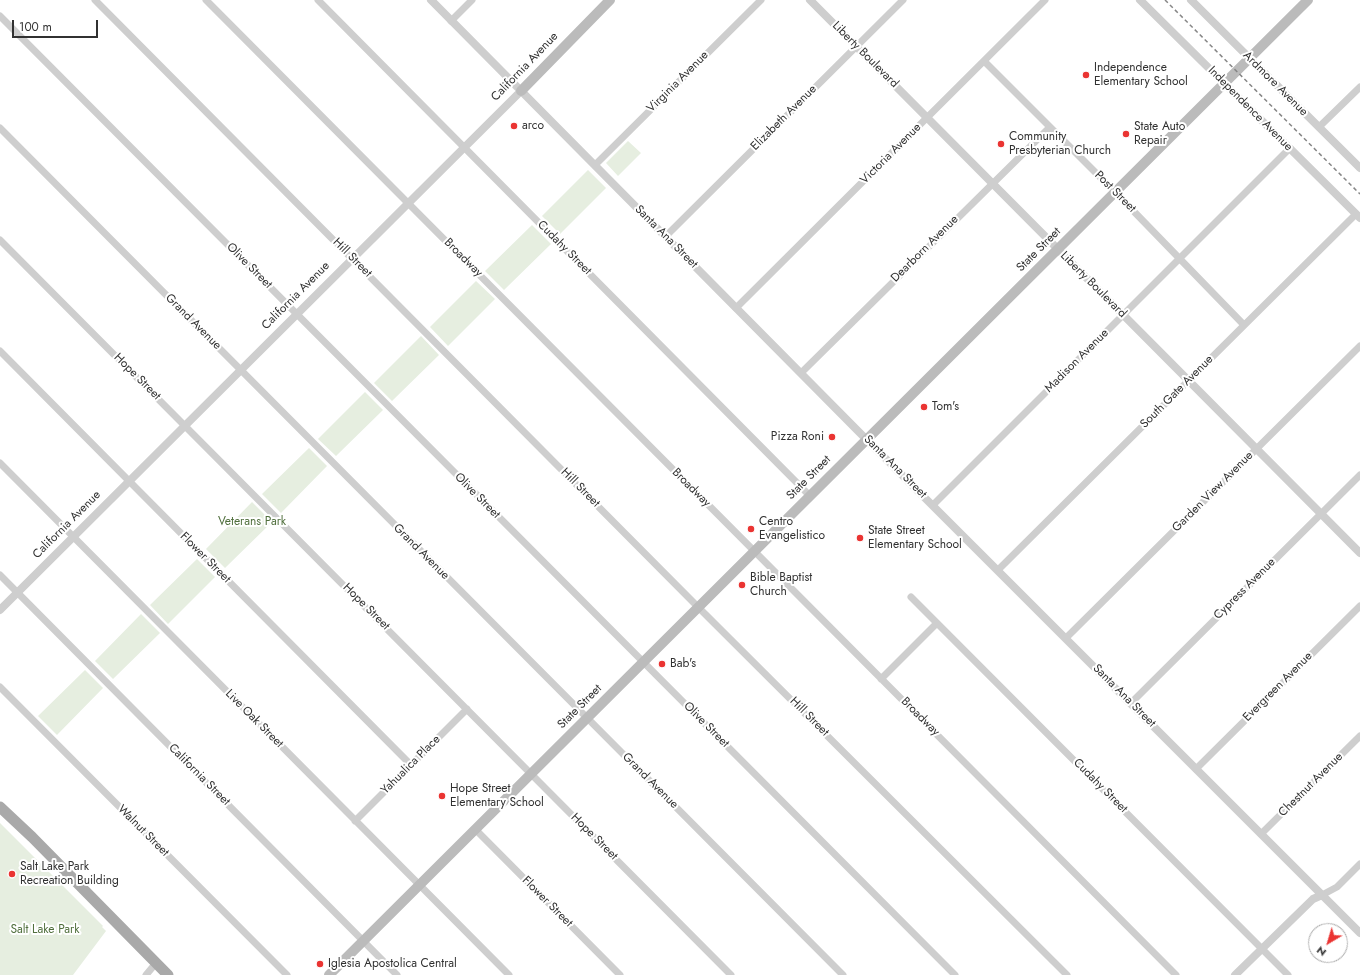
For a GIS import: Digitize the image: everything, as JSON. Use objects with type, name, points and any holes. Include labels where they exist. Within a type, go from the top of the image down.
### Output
[{"type":"main road","name":"California Avenue","points":[[521,91],[610,0]]},
{"type":"main road","name":"State Street","points":[[329,975],[1308,0]]},
{"type":"main road","points":[[0,806],[168,975]]},
{"type":"street","name":"Hill Street","points":[[95,0],[353,258],[698,607],[1067,975]]},
{"type":"street","name":"Broadway","points":[[206,0],[1176,975]]},
{"type":"street","name":"Cudahy Street","points":[[318,0],[810,496]]},
{"type":"street","name":"Santa Ana Street","points":[[431,0],[665,237],[1360,933]]},
{"type":"street","points":[[451,21],[472,0]]},
{"type":"street","name":"Virginia Avenue","points":[[595,165],[761,0]]},
{"type":"street","name":"Liberty Boulevard","points":[[810,0],[1360,552]]},
{"type":"street","name":"Elizabeth Avenue","points":[[665,237],[903,0]]},
{"type":"street","name":"Victoria Avenue","points":[[736,308],[1045,0]]},
{"type":"street","name":"Independence Avenue","points":[[1140,0],[1358,216]]},
{"type":"street","name":"Ardmore Avenue","points":[[1191,0],[1360,168]]},
{"type":"street","name":"Olive Street","points":[[0,16],[955,975]]},
{"type":"street","name":"Post Street","points":[[984,61],[1115,192],[1244,325]]},
{"type":"street","points":[[1319,127],[1360,87]]},
{"type":"street","name":"California Avenue","points":[[0,610],[521,91]]},
{"type":"street","name":"Dearborn Avenue","points":[[801,373],[1050,127]]},
{"type":"street","name":"Grand Avenue","points":[[0,128],[843,975]]},
{"type":"street","name":"Madison Avenue","points":[[933,505],[1290,148]]},
{"type":"street","name":"South Gate Avenue","points":[[998,570],[1188,380],[1358,216]]},
{"type":"street","name":"Hope Street","points":[[0,240],[731,975]]},
{"type":"street","name":"Garden View Avenue","points":[[1066,638],[1360,346]]},
{"type":"street","name":"Flower Street","points":[[0,351],[411,765]]},
{"type":"street","name":"Live Oak Street","points":[[0,463],[509,975]]},
{"type":"street","name":"Cypress Avenue","points":[[1131,703],[1360,476]]},
{"type":"street","name":"California Street","points":[[0,575],[397,975]]},
{"type":"street","name":"Cudahy Street","points":[[911,597],[1288,975]]},
{"type":"street","name":"Evergreen Avenue","points":[[1196,769],[1360,606]]},
{"type":"street","points":[[882,679],[937,623]]},
{"type":"street","name":"Walnut Street","points":[[0,687],[287,975]]},
{"type":"street","name":"Yahualica Place","points":[[355,821],[467,709]]},
{"type":"street","name":"Chestnut Avenue","points":[[1261,834],[1360,736]]},
{"type":"street","name":"Flower Street","points":[[475,829],[620,975]]},
{"type":"street","points":[[1236,975],[1312,899],[1337,887],[1360,864]]},
{"type":"street","points":[[146,975],[156,963]]},
{"type":"green space","points":[[628,141],[641,153],[618,176],[606,163]]},
{"type":"green space","points":[[588,170],[606,188],[560,234],[542,216]]},
{"type":"green space","points":[[532,225],[551,244],[504,290],[485,271]]},
{"type":"green space","points":[[476,281],[495,299],[448,346],[430,327]]},
{"type":"green space","points":[[421,336],[439,355],[392,401],[374,383]]},
{"type":"green space","points":[[365,392],[383,410],[336,456],[318,439]]},
{"type":"green space","name":"Veterans Park","points":[[309,448],[327,466],[281,513],[262,494]]},
{"type":"green space","name":"Veterans Park","points":[[252,502],[272,522],[225,568],[206,549]]},
{"type":"green space","points":[[197,559],[215,577],[168,624],[150,605]]},
{"type":"green space","points":[[141,614],[160,633],[113,679],[95,661]]},
{"type":"green space","points":[[85,670],[103,688],[57,735],[38,716]]},
{"type":"green space","name":"Salt Lake Park","points":[[0,823],[103,926],[102,927],[106,931],[73,975],[0,975]]},
{"type":"railway","points":[[1165,0],[1360,194]]},
{"type":"place","name":"Independence Elementary School","points":[[1086,75]]},
{"type":"place","name":"arco","points":[[514,126]]},
{"type":"place","name":"State Auto Repair","points":[[1126,134]]},
{"type":"place","name":"Community Presbyterian Church","points":[[1001,144]]},
{"type":"place","name":"Tom's","points":[[924,407]]},
{"type":"place","name":"Pizza Roni","points":[[832,437]]},
{"type":"place","name":"Centro Evangelistico","points":[[751,529]]},
{"type":"place","name":"State Street Elementary School","points":[[860,538]]},
{"type":"place","name":"Bible Baptist Church","points":[[742,585]]},
{"type":"place","name":"Bab's","points":[[662,664]]},
{"type":"place","name":"Hope Street Elementary School","points":[[442,796]]},
{"type":"place","name":"Salt Lake Park Recreation Building","points":[[12,874]]},
{"type":"place","name":"Iglesia Apostolica Central","points":[[320,964]]}]
